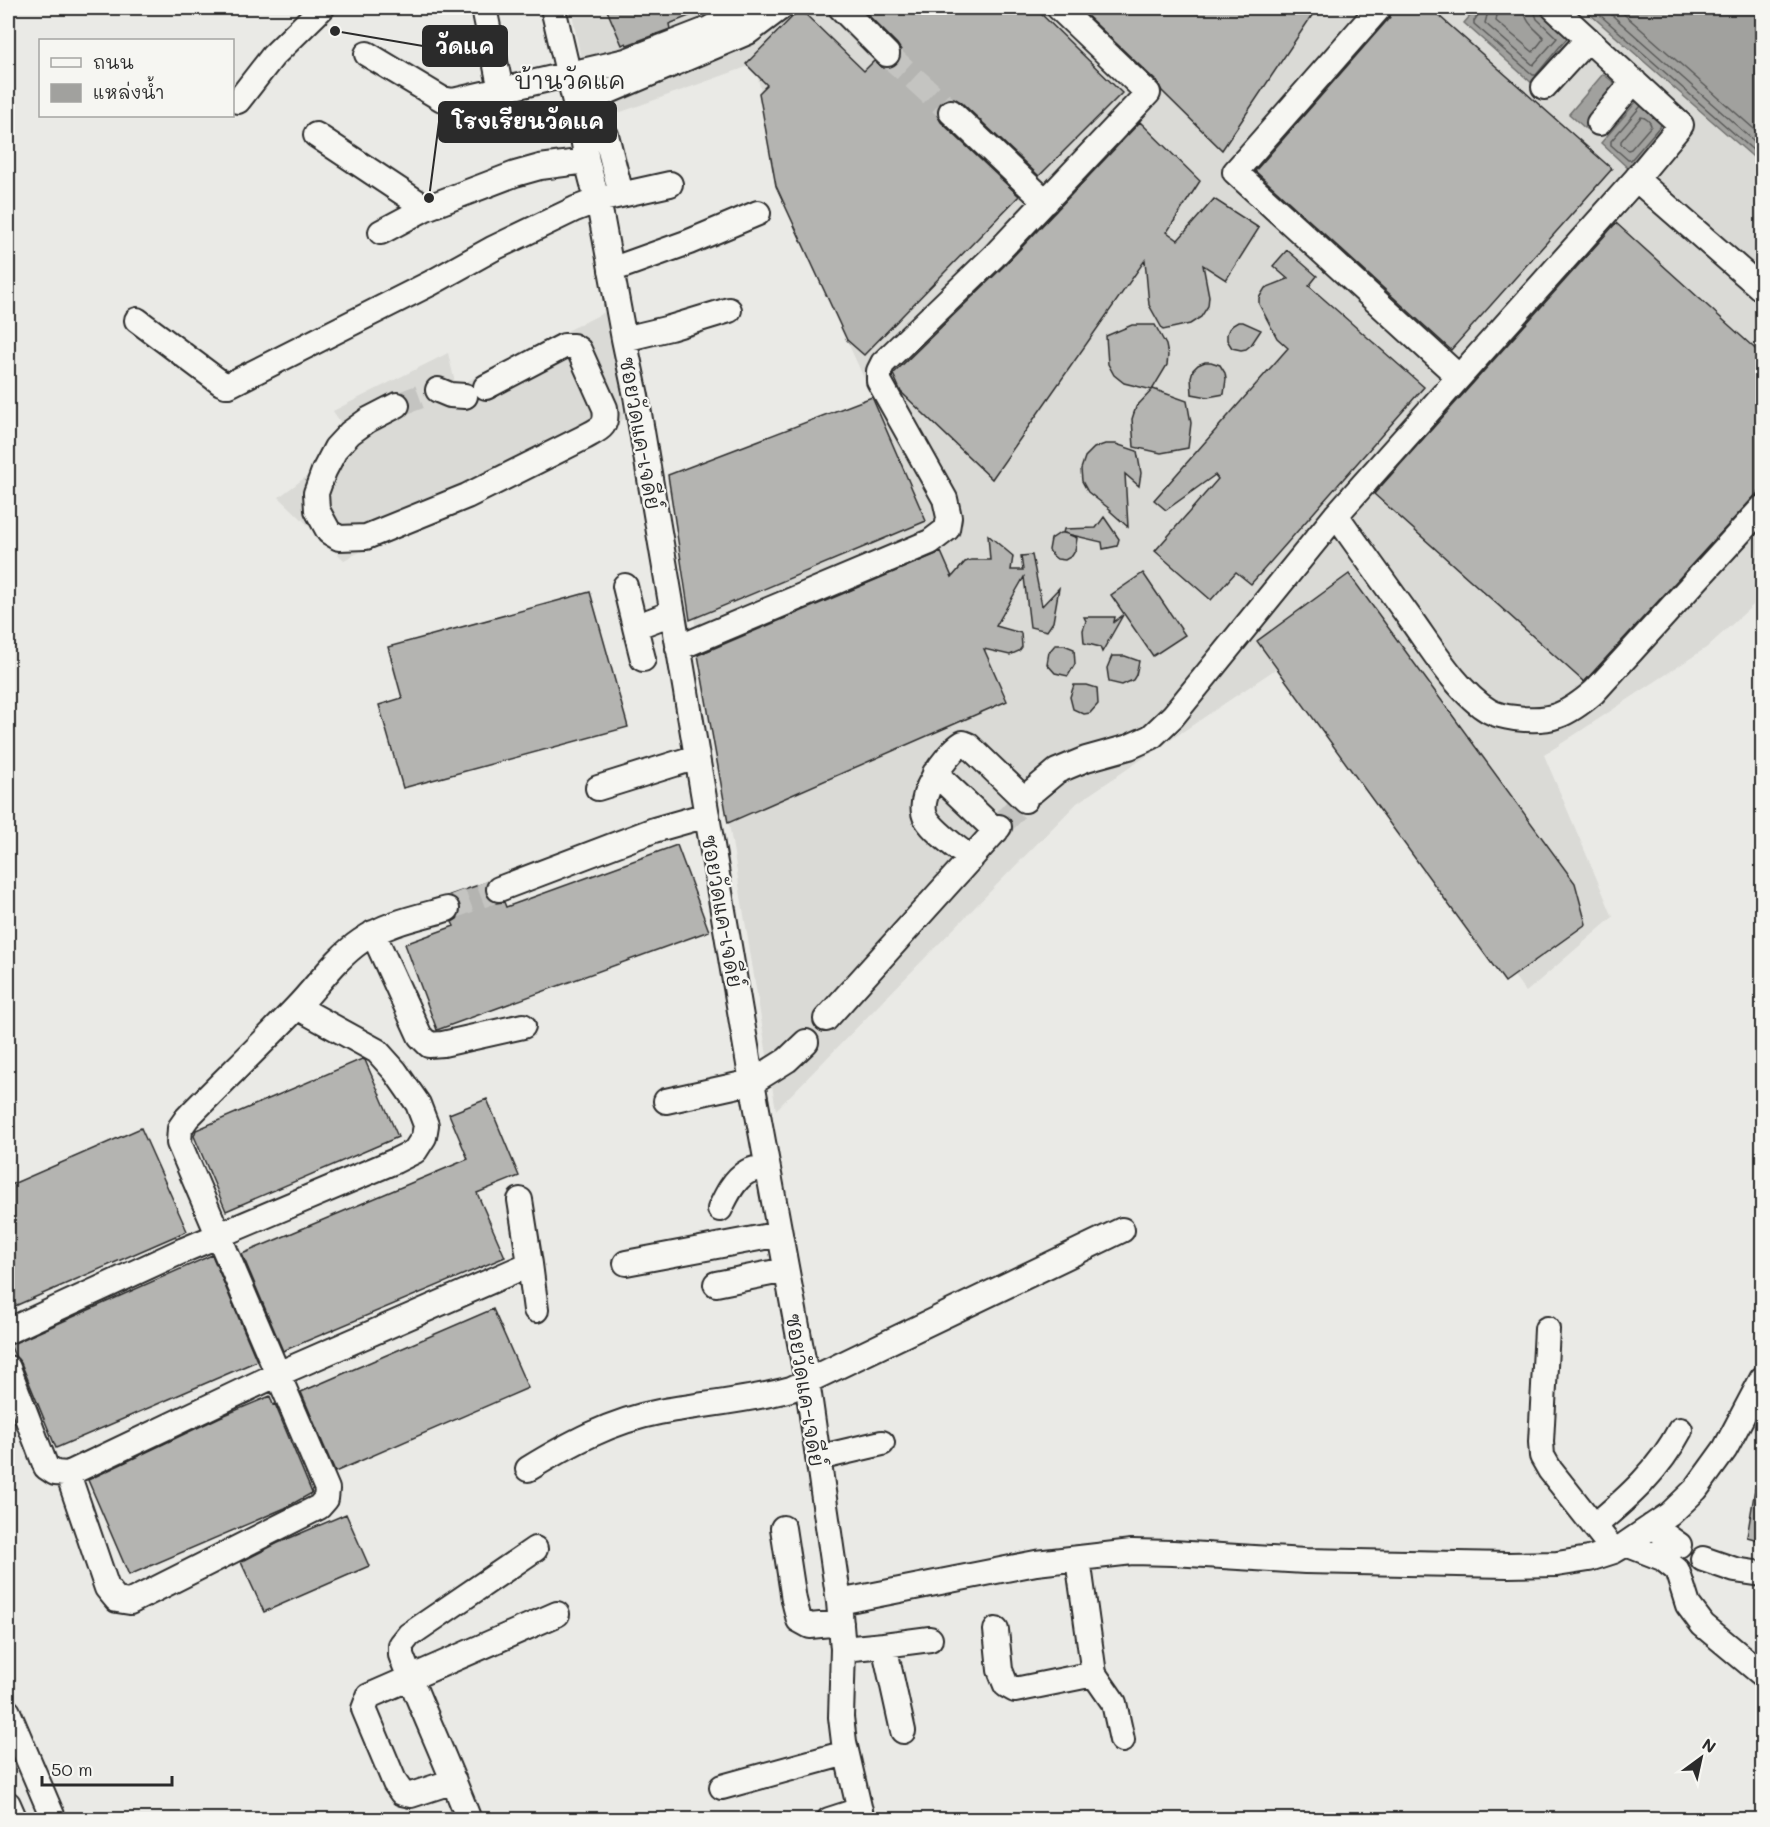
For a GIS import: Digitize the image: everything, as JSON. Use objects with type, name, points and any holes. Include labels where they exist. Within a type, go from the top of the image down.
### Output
[{"type":"street","points":[[238,101],[273,56],[322,8]]},
{"type":"street","points":[[484,8],[501,90]]},
{"type":"street","name":"ซอยวัดแค-เจดีย์","points":[[553,8],[587,161],[598,200],[636,396],[752,1082],[807,1381],[840,1613],[843,1649],[841,1717],[846,1753],[861,1815]]},
{"type":"street","points":[[367,54],[442,99],[453,101],[626,61],[709,29],[744,8]]},
{"type":"street","points":[[576,105],[748,32],[780,8]]},
{"type":"street","points":[[841,8],[887,54]]},
{"type":"street","points":[[678,648],[930,542],[947,529],[949,517],[945,500],[879,381],[879,371],[883,363],[994,256],[1148,93],[1059,8]]},
{"type":"street","points":[[1379,8],[1235,172],[1459,377]]},
{"type":"street","points":[[971,859],[931,825],[925,816],[923,806],[935,772],[956,747],[963,743],[968,745],[1029,795],[1057,771],[1086,759],[1129,747],[1151,737],[1173,716],[1336,515],[1636,179],[1681,125],[1554,8]]},
{"type":"street","points":[[1544,87],[1588,39]]},
{"type":"street","points":[[1599,123],[1634,81]]},
{"type":"street","points":[[951,112],[1046,202]]},
{"type":"street","points":[[316,135],[426,208]]},
{"type":"street","points":[[606,135],[621,194]]},
{"type":"street","points":[[381,232],[426,208],[524,172],[540,167],[587,161]]},
{"type":"street","points":[[1636,179],[1762,289]]},
{"type":"street","points":[[137,320],[221,383],[230,385],[523,233],[598,200],[670,184]]},
{"type":"street","points":[[611,270],[689,242],[758,213]]},
{"type":"street","points":[[624,339],[729,310]]},
{"type":"street","points":[[397,405],[368,420],[350,433],[336,448],[324,471],[316,493],[317,510],[329,532],[339,538],[366,537],[467,496],[601,429],[605,424],[605,408],[579,350],[573,346],[564,346],[475,392],[450,395],[438,390]]},
{"type":"street","points":[[605,408],[636,396]]},
{"type":"street","points":[[1336,515],[1442,664],[1472,698],[1490,712],[1535,721],[1557,717],[1578,705],[1594,692],[1762,508]]},
{"type":"street","points":[[624,586],[643,659]]},
{"type":"street","points":[[635,627],[672,613]]},
{"type":"street","points":[[598,788],[697,757]]},
{"type":"street","points":[[826,1019],[997,829],[935,772]]},
{"type":"street","points":[[500,889],[654,830],[707,815]]},
{"type":"street","points":[[68,1474],[107,1588],[117,1600],[130,1602],[319,1507],[326,1499],[327,1489],[179,1143],[180,1128],[187,1118],[359,942],[373,933],[399,923],[447,909]]},
{"type":"street","points":[[373,933],[420,1036],[429,1045],[443,1044],[522,1026]]},
{"type":"street","points":[[8,1331],[219,1235],[415,1151],[424,1137],[426,1125],[418,1104],[395,1071],[377,1051],[297,1007]]},
{"type":"street","points":[[666,1101],[752,1082],[787,1060],[806,1042]]},
{"type":"street","points":[[720,1209],[730,1190],[747,1171],[767,1166]]},
{"type":"street","points":[[520,1200],[536,1310]]},
{"type":"street","points":[[528,1469],[595,1431],[656,1412],[767,1396],[791,1389],[1122,1230]]},
{"type":"street","points":[[626,1263],[780,1234]]},
{"type":"street","points":[[8,1368],[46,1467],[55,1473],[68,1474],[278,1374],[530,1264]]},
{"type":"street","points":[[717,1284],[786,1270]]},
{"type":"street","points":[[1547,1329],[1541,1442],[1542,1456],[1550,1470],[1594,1526],[1620,1548],[1662,1558],[1677,1570],[1688,1605],[1703,1625],[1762,1674]]},
{"type":"street","points":[[783,1528],[799,1620],[810,1626],[840,1613],[1036,1563],[1132,1552],[1305,1561],[1557,1564],[1589,1559],[1620,1548],[1670,1514],[1696,1490],[1725,1449],[1762,1379]]},
{"type":"street","points":[[1594,1526],[1642,1484],[1669,1450],[1680,1430]]},
{"type":"street","points":[[818,1458],[882,1443]]},
{"type":"street","points":[[1652,1527],[1679,1545]]},
{"type":"street","points":[[468,1820],[454,1781],[410,1679],[401,1655],[401,1645],[409,1635],[535,1549]]},
{"type":"street","points":[[1078,1559],[1094,1674],[1114,1703],[1122,1740]]},
{"type":"street","points":[[1702,1559],[1735,1570],[1762,1574]]},
{"type":"street","points":[[454,1781],[411,1795],[402,1793],[395,1783],[364,1709],[369,1696],[557,1614]]},
{"type":"street","points":[[996,1630],[1000,1670],[1006,1685],[1015,1690],[1094,1674]]},
{"type":"street","points":[[843,1649],[930,1639]]},
{"type":"street","points":[[884,1645],[903,1731]]},
{"type":"street","points":[[8,1712],[54,1820]]},
{"type":"street","points":[[722,1787],[846,1753]]},
{"type":"street","points":[[8,1804],[15,1820]]},
{"type":"street","points":[[829,1820],[861,1815]]},
{"type":"shaded area","points":[[571,8],[1583,8],[1762,166],[1762,597],[1706,648],[1544,755],[1613,917],[1526,992],[1283,664],[1077,803],[776,1110],[702,659],[667,480],[873,398],[785,204],[755,64],[593,122]]},
{"type":"shaded area","points":[[609,310],[624,419],[344,560],[279,497],[353,442],[333,411],[448,353],[456,387]]},
{"type":"water","points":[[1477,8],[1544,8],[1573,41],[1534,85],[1464,23]]},
{"type":"water","points":[[1583,8],[1762,8],[1762,166],[1752,156]]},
{"type":"water","points":[[1603,74],[1622,89],[1586,129],[1569,114]]},
{"type":"water","points":[[1643,99],[1668,127],[1631,171],[1601,143],[1637,101]]},
{"type":"building","points":[[606,8],[709,8],[669,24],[670,29],[622,45]]},
{"type":"building","points":[[861,8],[1035,8],[1122,93],[1039,176],[961,102],[948,98],[941,102],[937,115],[941,122],[1019,196],[864,355],[847,340],[776,186],[759,93],[767,85],[746,64],[800,9],[864,71],[874,61],[883,68],[891,68],[901,58],[901,50]]},
{"type":"building","points":[[1079,8],[1317,8],[1222,150],[1162,91],[1158,83]]},
{"type":"building","points":[[1393,8],[1430,8],[1612,169],[1451,350],[1255,171],[1390,17]]},
{"type":"building","points":[[1140,122],[1200,181],[1167,232],[1178,240],[1214,199],[1259,228],[1226,280],[1203,265],[1209,296],[1208,306],[1201,317],[1190,324],[1163,330],[1149,305],[1145,260],[992,479],[901,392],[893,374],[1004,266]]},
{"type":"building","points":[[1616,223],[1762,355],[1762,488],[1584,682],[1374,494]]},
{"type":"building","points":[[1287,250],[1317,276],[1309,286],[1424,387],[1251,584],[1236,572],[1211,600],[1155,551],[1218,479],[1215,475],[1166,510],[1154,500],[1288,348],[1277,338],[1259,304],[1259,298],[1265,288],[1288,279],[1273,266]]},
{"type":"building","points":[[1238,322],[1261,330],[1251,345],[1241,350],[1232,348],[1227,340],[1229,329]]},
{"type":"building","points":[[1132,325],[1155,325],[1166,345],[1167,365],[1152,390],[1124,383],[1114,375],[1108,364],[1106,336]]},
{"type":"building","points":[[1205,362],[1220,365],[1225,373],[1224,394],[1208,397],[1192,394],[1193,370]]},
{"type":"building","points":[[1153,389],[1187,401],[1191,423],[1188,448],[1161,453],[1134,447],[1132,419],[1136,407]]},
{"type":"building","points":[[872,397],[926,521],[690,620],[668,475]]},
{"type":"building","points":[[1105,444],[1116,444],[1137,451],[1141,473],[1139,486],[1125,474],[1128,527],[1088,492],[1082,481],[1081,469],[1085,457],[1094,448]]},
{"type":"building","points":[[1104,517],[1119,539],[1117,546],[1103,549],[1102,542],[1063,533],[1064,529],[1096,528]]},
{"type":"building","points":[[1060,533],[1077,538],[1075,551],[1065,560],[1057,559],[1049,550],[1051,539]]},
{"type":"building","points":[[988,535],[1013,556],[1011,570],[1023,570],[1021,556],[1032,555],[1042,606],[1059,588],[1053,622],[1047,631],[1030,627],[1024,577],[996,626],[1021,633],[1022,647],[1010,655],[984,649],[1007,701],[728,823],[698,655],[941,552],[952,577],[965,562],[990,560]]},
{"type":"building","points":[[1143,573],[1185,635],[1153,656],[1111,595]]},
{"type":"building","points":[[1349,574],[1575,883],[1586,924],[1505,982],[1257,641]]},
{"type":"building","points":[[590,592],[628,727],[403,788],[379,705],[402,698],[388,647]]},
{"type":"building","points":[[1123,615],[1102,652],[1100,647],[1084,643],[1083,630],[1086,621],[1084,617],[1115,617],[1114,622]]},
{"type":"building","points":[[1055,645],[1064,645],[1074,649],[1075,664],[1068,676],[1055,673],[1047,664],[1049,652]]},
{"type":"building","points":[[1112,656],[1125,656],[1139,661],[1133,680],[1122,685],[1109,682],[1107,668]]},
{"type":"building","points":[[1074,685],[1097,688],[1098,704],[1090,713],[1084,714],[1073,709],[1070,697]]},
{"type":"building","points":[[677,845],[709,931],[437,1030],[405,944],[454,926],[452,922],[461,913],[461,906],[457,899],[450,895],[487,882],[486,894],[490,900],[496,903],[504,902],[506,907]]},
{"type":"building","points":[[362,1059],[365,1060],[398,1137],[226,1211],[194,1136],[196,1130]]},
{"type":"building","points":[[487,1099],[519,1176],[477,1193],[505,1257],[283,1351],[242,1254],[468,1159],[449,1114]]},
{"type":"building","points":[[141,1128],[187,1231],[8,1309],[8,1186]]},
{"type":"building","points":[[212,1255],[257,1361],[56,1448],[21,1363],[10,1345]]},
{"type":"building","points":[[493,1309],[528,1388],[335,1472],[301,1392]]},
{"type":"building","points":[[270,1396],[312,1493],[285,1508],[129,1575],[88,1480],[220,1417]]},
{"type":"building","points":[[1755,1489],[1762,1490],[1762,1541],[1747,1537]]},
{"type":"building","points":[[346,1514],[369,1566],[264,1612],[241,1562],[278,1543]]},
{"type":"tunnel","points":[[887,54],[951,112]]},
{"type":"tunnel","points":[[397,405],[438,390]]},
{"type":"tunnel","points":[[999,827],[1033,791]]},
{"type":"tunnel","points":[[447,909],[499,889]]},
{"type":"place","name":"วัดแค","points":[[335,31]]},
{"type":"place","name":"โรงเรียนวัดแค","points":[[429,198]]},
{"type":"district","name":"บ้านวัดแค","points":[[570,79]]}]
